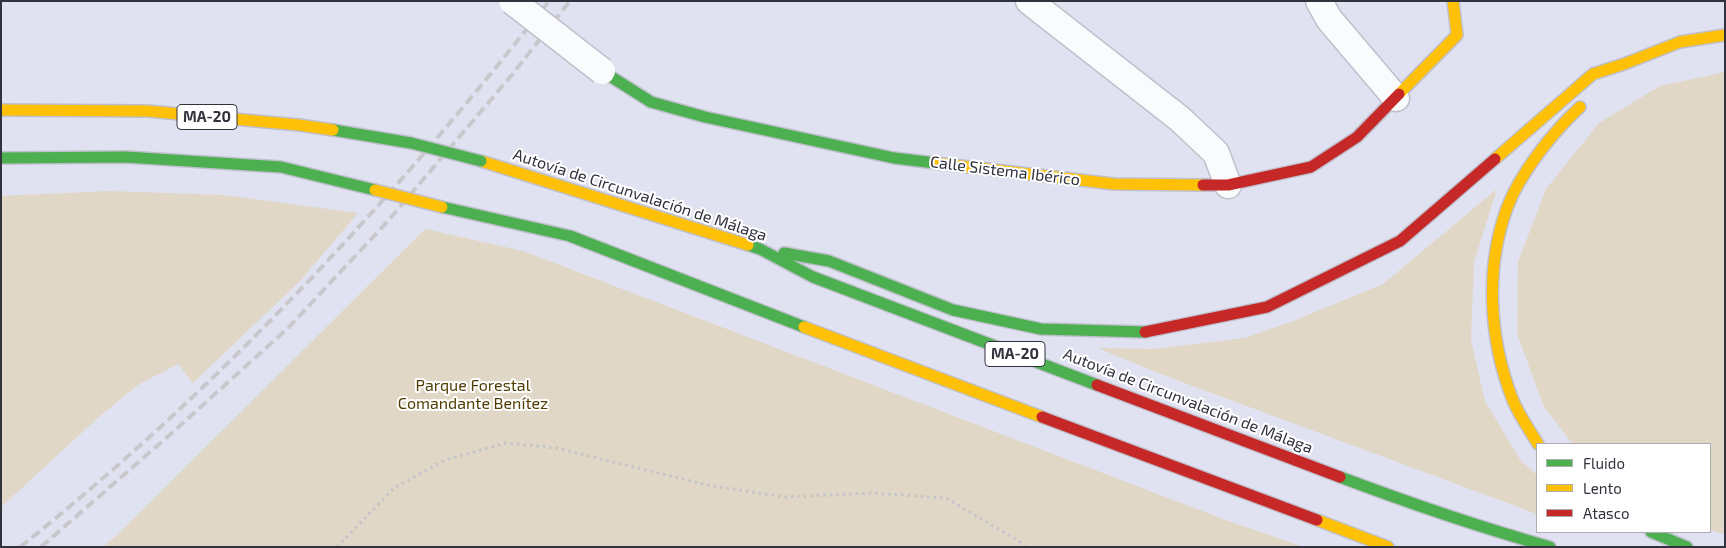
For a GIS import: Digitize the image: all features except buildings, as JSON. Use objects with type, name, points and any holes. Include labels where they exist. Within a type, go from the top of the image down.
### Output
[{"type":"main road","name":"Calle Sistema Ibérico","points":[[602,70],[651,102],[705,118],[894,158],[1114,184],[1228,185],[1311,167],[1357,137],[1457,34],[1453,1]]},
{"type":"main road","points":[[760,249],[829,261],[953,310],[1041,329],[1148,332],[1267,307],[1400,241],[1593,74],[1680,42],[1725,35]]},
{"type":"main road","points":[[1605,84],[1624,64]]},
{"type":"main road","points":[[1537,443],[1512,400],[1498,356],[1492,304],[1496,252],[1508,207],[1530,164],[1561,124],[1590,98]]},
{"type":"main road","name":"Autovía de Circunvalación de Málaga","points":[[1,110],[147,111],[299,125],[412,143],[480,161],[760,249],[813,277],[1380,492],[1550,547]]},
{"type":"main road","points":[[1,158],[126,157],[281,167],[442,207],[570,236],[1388,547]]},
{"type":"main road","points":[[1653,533],[1687,547]]},
{"type":"street","points":[[512,1],[602,70]]},
{"type":"street","points":[[1029,1],[1180,119],[1216,153],[1228,185]]},
{"type":"street","points":[[1319,1],[1329,19],[1396,98]]},
{"type":"path","points":[[337,547],[394,488],[445,460],[506,443],[557,448],[707,485],[785,497],[873,493],[946,498],[1022,543],[1025,547]]},
{"type":"green space","points":[[1725,72],[1725,534],[1711,530],[1711,443],[1572,443],[1544,407],[1517,334],[1518,262],[1546,189],[1599,123],[1660,86]]},
{"type":"green space","points":[[1497,189],[1474,262],[1471,340],[1485,401],[1521,461],[1536,474],[1536,514],[1158,373],[1098,348],[1154,349],[1245,338],[1296,320],[1383,284]]},
{"type":"green space","points":[[109,191],[223,195],[358,213],[300,281],[193,383],[178,364],[138,385],[100,416],[1,507],[1,196]]},
{"type":"green space","name":"Parque Forestal Comandante Benítez","points":[[425,229],[523,251],[1223,519],[1304,547],[103,547]]},
{"type":"railway","points":[[20,547],[165,423],[300,290],[428,148],[549,1]]},
{"type":"railway","points":[[41,547],[173,432],[288,328],[387,222],[511,76],[570,1]]},
{"type":"traffic: fast","points":[[602,71],[651,102],[705,117],[894,158],[935,163]]},
{"type":"traffic: fast","points":[[333,130],[411,143]]},
{"type":"traffic: fast","points":[[411,143],[481,161]]},
{"type":"traffic: fast","points":[[1,158],[126,157],[281,167],[375,190]]},
{"type":"traffic: fast","points":[[442,207],[570,236],[804,327]]},
{"type":"traffic: fast","points":[[748,245],[760,249],[813,277],[1097,385]]},
{"type":"traffic: fast","points":[[784,253],[829,261],[953,310],[1041,329],[1145,332]]},
{"type":"traffic: fast","points":[[1340,477],[1444,514],[1550,547]]},
{"type":"traffic: fast","points":[[1653,533],[1687,547]]},
{"type":"traffic: slow","points":[[1399,94],[1457,35],[1453,1]]},
{"type":"traffic: slow","points":[[1495,159],[1593,74],[1680,42],[1725,35]]},
{"type":"traffic: slow","points":[[1537,443],[1514,404],[1498,351],[1493,303],[1495,255],[1507,208],[1520,181],[1548,141],[1580,107]]},
{"type":"traffic: slow","points":[[1,110],[147,111],[299,125],[333,130]]},
{"type":"traffic: slow","points":[[481,161],[748,245]]},
{"type":"traffic: slow","points":[[935,163],[1114,184],[1203,185]]},
{"type":"traffic: slow","points":[[375,190],[442,207]]},
{"type":"traffic: slow","points":[[804,327],[1042,417]]},
{"type":"traffic: slow","points":[[1317,520],[1388,547]]},
{"type":"traffic: jam","points":[[1203,185],[1228,185],[1311,167],[1357,137],[1399,94]]},
{"type":"traffic: jam","points":[[1145,332],[1267,307],[1400,241],[1495,159]]},
{"type":"traffic: jam","points":[[1097,385],[1340,477]]},
{"type":"traffic: jam","points":[[1042,417],[1317,520]]}]
